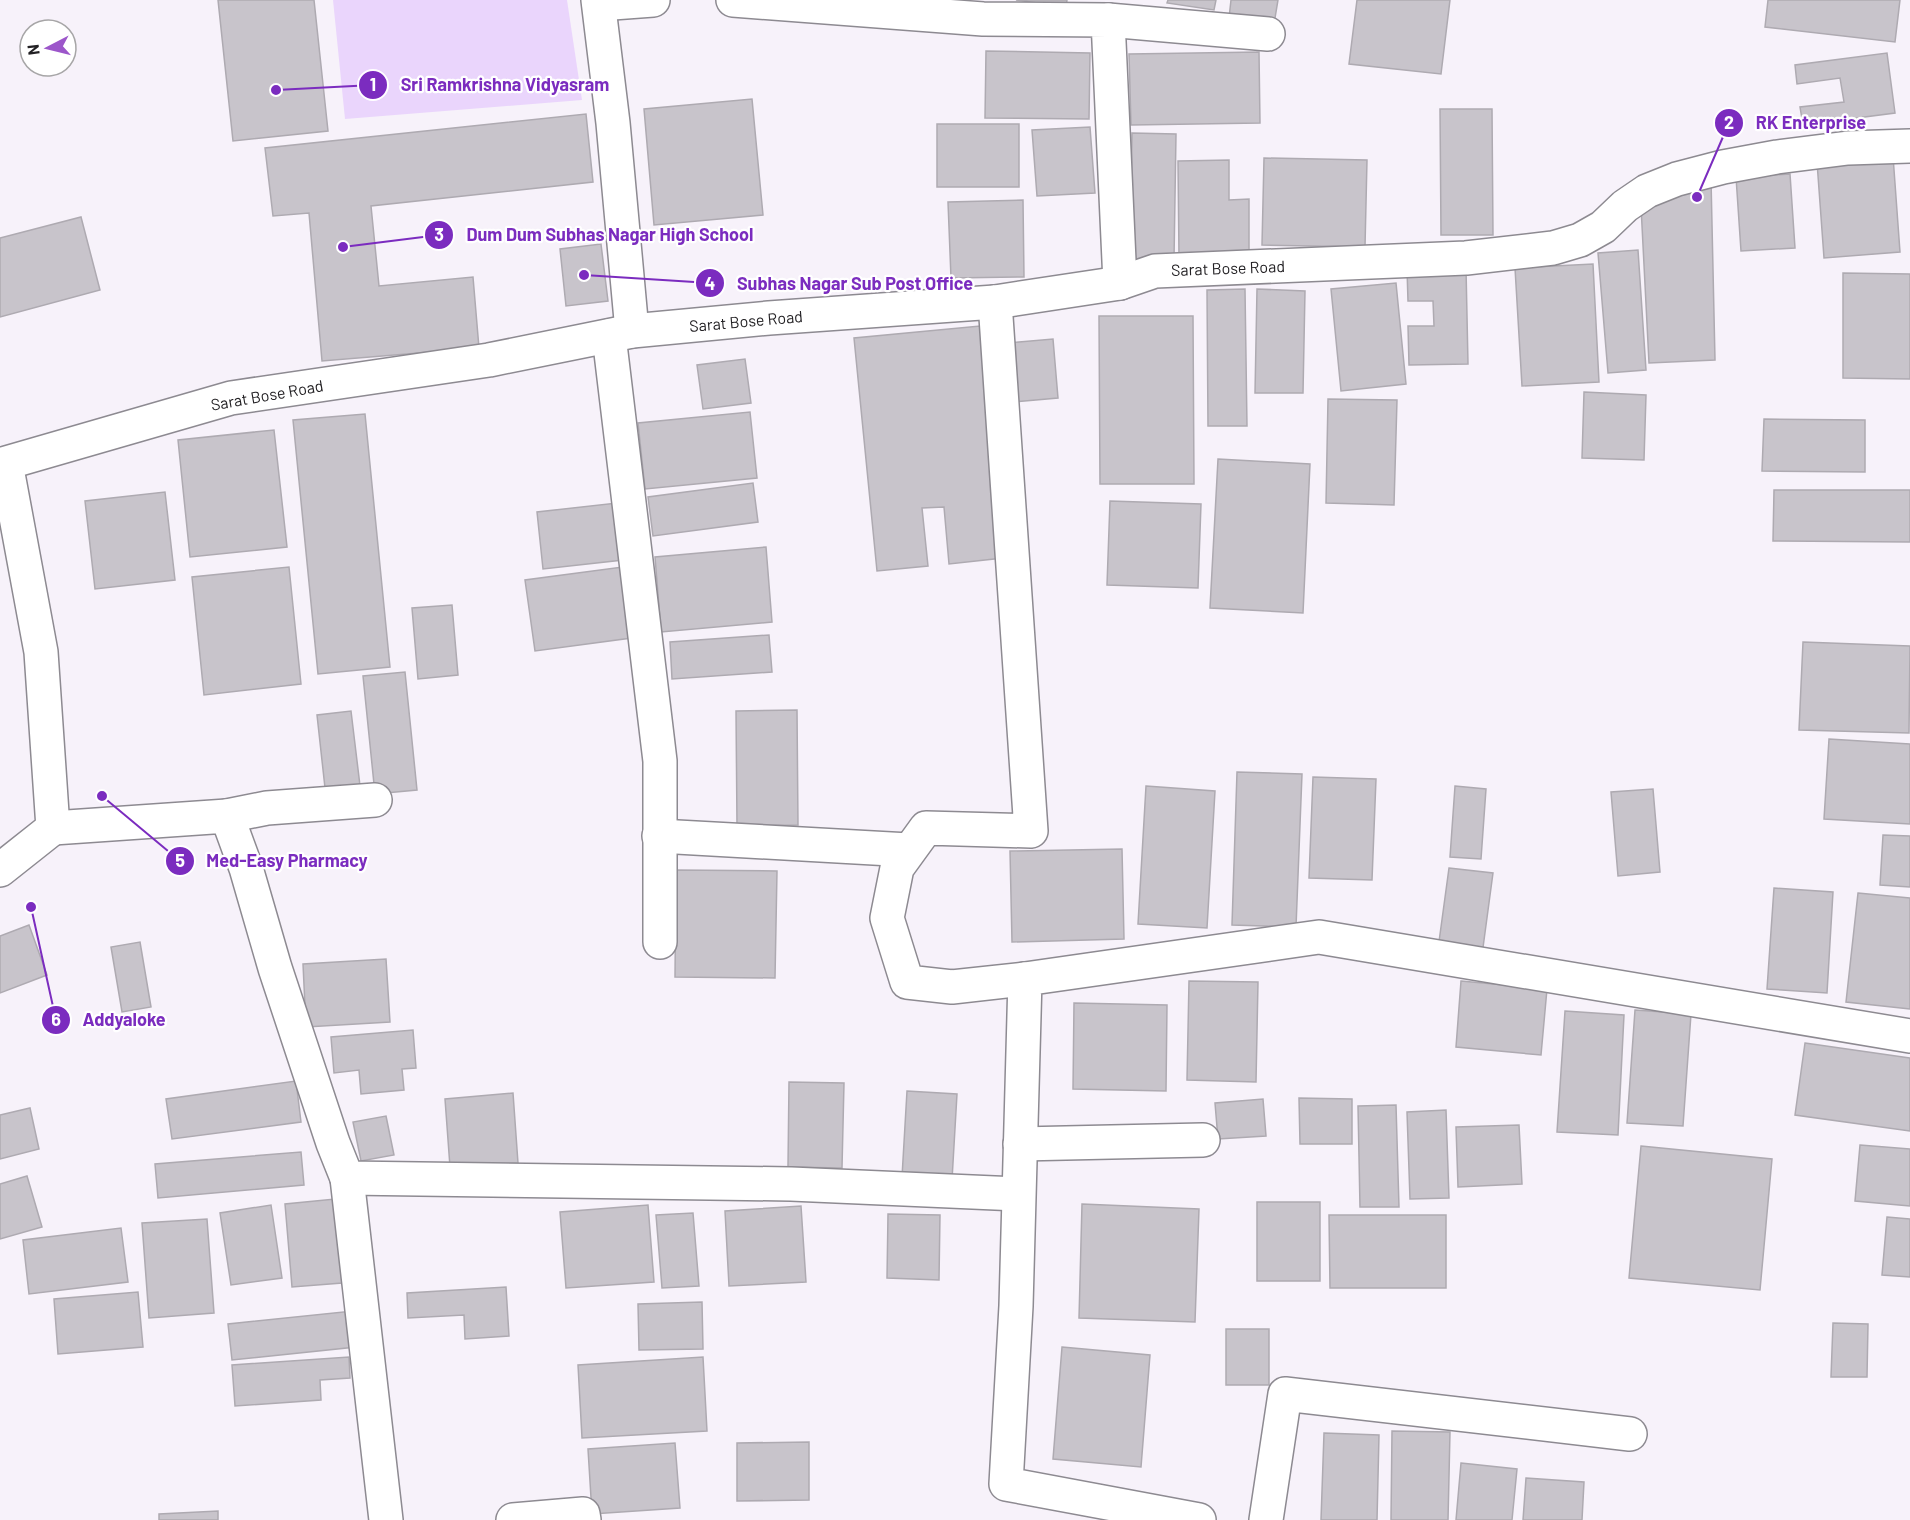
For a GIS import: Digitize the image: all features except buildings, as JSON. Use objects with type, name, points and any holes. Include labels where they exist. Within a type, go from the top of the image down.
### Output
[{"type":"street","points":[[653,0],[599,2],[613,123],[621,334],[660,761],[660,942]]},
{"type":"street","points":[[733,0],[983,19],[1108,20],[1268,34]]},
{"type":"street","points":[[1108,20],[1120,283]]},
{"type":"street","name":"Sarat Bose Road","points":[[53,828],[41,652],[3,452],[231,398],[489,360],[621,334],[769,318],[995,302],[1120,283],[1155,271],[1433,260],[1553,248],[1581,240],[1604,227],[1625,206],[1647,191],[1677,179],[1723,166],[1777,157],[1848,148],[1910,146]]},
{"type":"street","points":[[995,302],[1031,831],[926,828],[897,868],[887,918],[907,982],[952,987],[1319,938],[1910,1036]]},
{"type":"street","points":[[0,870],[53,828],[227,816],[267,808],[375,800]]},
{"type":"street","points":[[227,816],[246,868],[275,968],[333,1143],[347,1178],[386,1520]]},
{"type":"street","points":[[659,836],[909,850]]},
{"type":"street","points":[[1025,979],[1016,1306],[1006,1484],[1199,1520]]},
{"type":"street","points":[[1020,1144],[1203,1140]]},
{"type":"street","points":[[347,1178],[791,1184],[1018,1194]]},
{"type":"street","points":[[1266,1520],[1285,1394],[1630,1434]]},
{"type":"street","points":[[513,1520],[583,1514],[584,1520]]},
{"type":"shaded area","points":[[333,0],[567,0],[582,100],[345,119]]},
{"type":"place","name":"Sri Ramkrishna Vidyasram","points":[[276,90]]},
{"type":"place","name":"RK Enterprise","points":[[1697,197]]},
{"type":"place","name":"Dum Dum Subhas Nagar High School","points":[[343,247]]},
{"type":"place","name":"Subhas Nagar Sub Post Office","points":[[584,275]]},
{"type":"place","name":"Med-Easy Pharmacy","points":[[102,796]]},
{"type":"place","name":"Addyaloke","points":[[31,907]]}]
